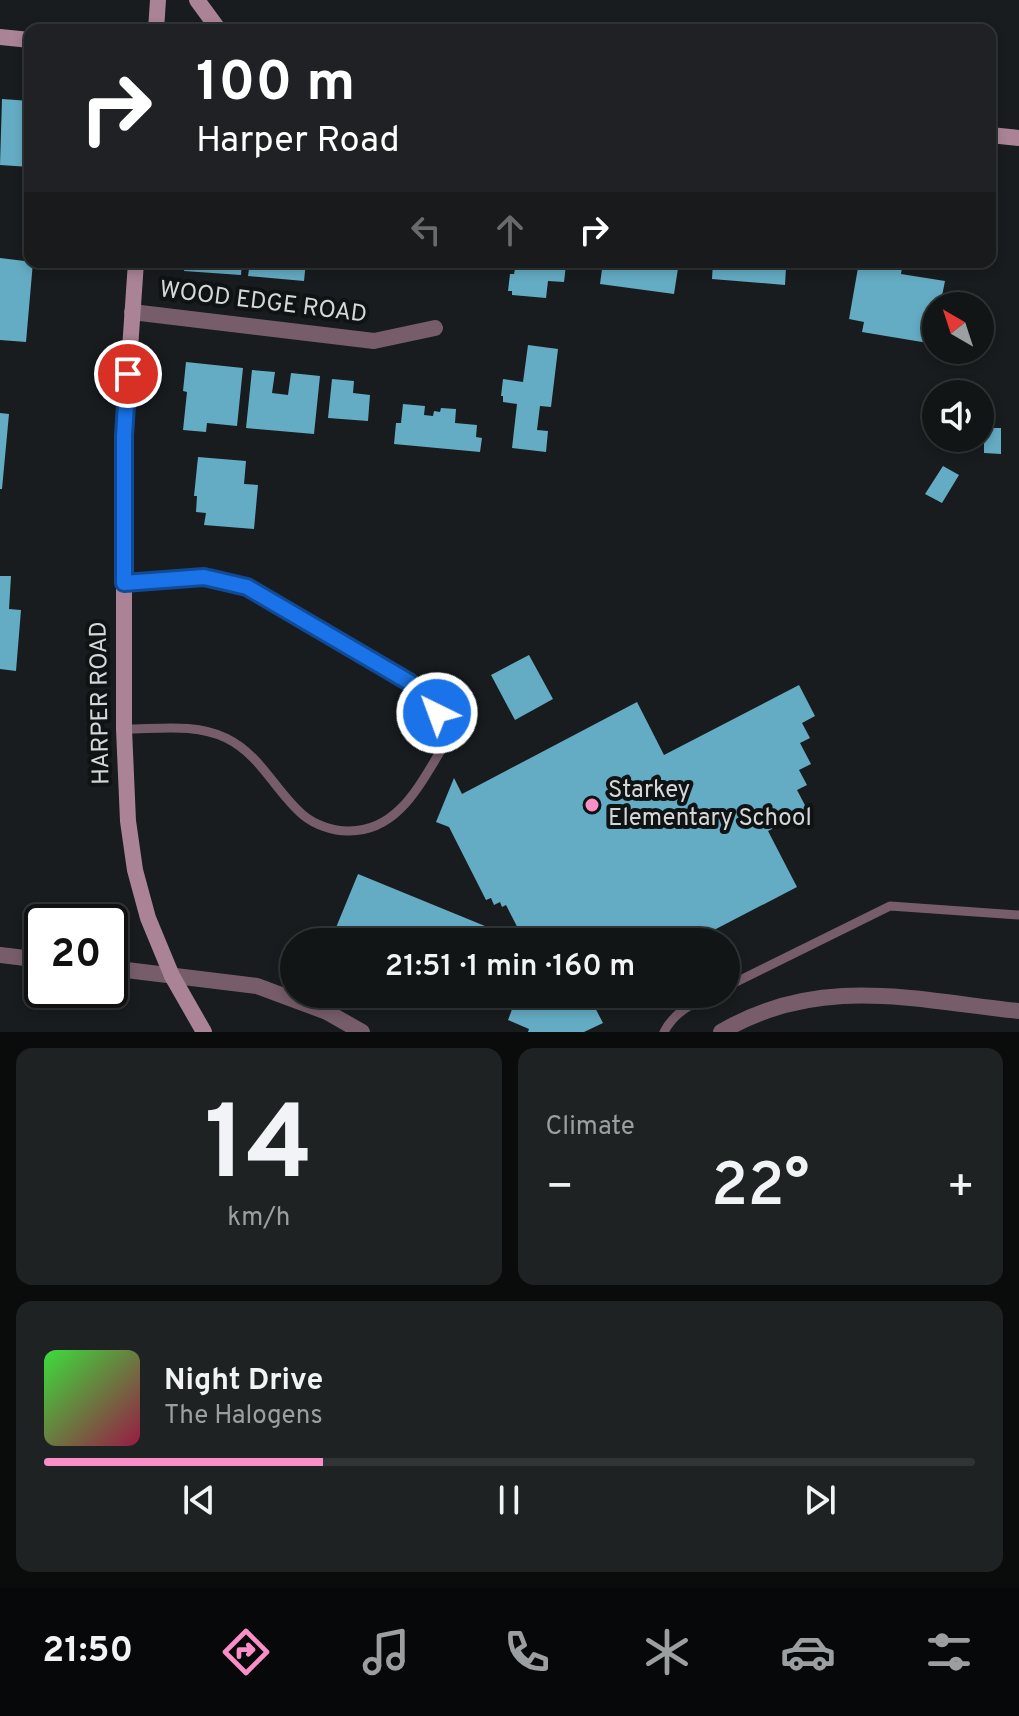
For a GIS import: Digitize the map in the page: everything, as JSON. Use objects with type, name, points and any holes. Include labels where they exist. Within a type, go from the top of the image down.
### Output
[{"type":"main road","points":[[156,24],[158,0]]},
{"type":"main road","points":[[197,0],[215,24]]},
{"type":"main road","points":[[0,37],[24,39]]},
{"type":"main road","points":[[996,136],[1019,138]]},
{"type":"main road","name":"HARPER ROAD","points":[[136,268],[124,436],[124,729],[128,821],[135,870],[148,918],[172,976],[204,1032]]},
{"type":"street","name":"WOOD EDGE ROAD","points":[[132,312],[374,341],[435,328]]},
{"type":"street","points":[[0,955],[24,958]]},
{"type":"street","points":[[128,970],[276,991],[327,1012],[362,1032]]},
{"type":"street","points":[[721,1032],[788,1002],[847,994],[1019,1011]]},
{"type":"lane","points":[[124,583],[204,577],[247,587],[409,682],[437,713],[443,747],[407,804],[392,818],[362,831],[340,831],[304,816],[246,750],[226,738],[202,729],[124,729]]},
{"type":"lane","points":[[740,980],[890,906],[1019,915]]},
{"type":"lane","points":[[664,1032],[670,1021],[684,1008]]},
{"type":"building","points":[[2,99],[24,101],[24,167],[0,165]]},
{"type":"building","points":[[0,258],[24,261],[24,268],[32,268],[26,342],[0,340]]},
{"type":"building","points":[[184,268],[242,268],[241,275],[184,271]]},
{"type":"building","points":[[249,268],[305,268],[304,281],[248,276]]},
{"type":"building","points":[[566,268],[564,282],[548,281],[546,298],[512,295],[512,291],[508,291],[510,274],[514,274],[515,269]]},
{"type":"building","points":[[602,268],[678,268],[674,294],[600,284]]},
{"type":"building","points":[[713,268],[786,268],[785,285],[712,279]]},
{"type":"building","points":[[858,268],[902,268],[901,274],[945,281],[943,292],[922,292],[922,342],[862,332],[864,322],[849,319]]},
{"type":"building","points":[[528,345],[558,349],[551,407],[540,406],[537,430],[548,431],[546,452],[512,448],[517,404],[503,402],[501,396],[503,379],[523,382]]},
{"type":"building","points":[[186,362],[243,368],[237,426],[207,423],[206,432],[183,430]]},
{"type":"building","points":[[252,370],[275,372],[272,393],[288,395],[291,373],[320,376],[314,434],[246,428]]},
{"type":"building","points":[[332,379],[354,381],[353,393],[370,395],[368,421],[328,418]]},
{"type":"building","points":[[403,404],[425,406],[424,415],[433,416],[434,411],[440,412],[441,408],[456,409],[455,423],[477,425],[476,437],[482,438],[480,452],[394,444],[396,423],[401,423]]},
{"type":"building","points":[[0,413],[9,414],[2,489],[0,489]]},
{"type":"building","points":[[994,428],[1001,428],[1001,454],[984,453],[994,452]]},
{"type":"building","points":[[198,457],[246,461],[244,484],[258,485],[254,529],[204,525],[206,513],[196,512],[197,496],[194,496]]},
{"type":"building","points":[[943,466],[959,475],[942,503],[925,494]]},
{"type":"building","points":[[0,576],[11,576],[9,609],[21,610],[16,671],[0,669]]},
{"type":"building","points":[[529,655],[553,699],[515,720],[491,675]]},
{"type":"building","points":[[799,685],[815,716],[802,723],[810,738],[800,743],[811,764],[799,770],[807,785],[797,790],[808,811],[768,831],[797,887],[718,928],[518,928],[506,905],[502,907],[500,902],[494,905],[491,898],[486,900],[449,827],[436,822],[454,778],[462,794],[637,702],[664,755]]},
{"type":"building","points":[[358,874],[490,928],[336,928]]},
{"type":"building","points":[[512,1008],[595,1008],[603,1023],[584,1032],[528,1032],[529,1029],[508,1020]]},
{"type":"place","name":"Starkey Elementary School","points":[[592,805]]},
{"type":"route","points":[[128,374],[124,436],[124,583],[204,577],[247,587],[409,682],[437,713]]}]
